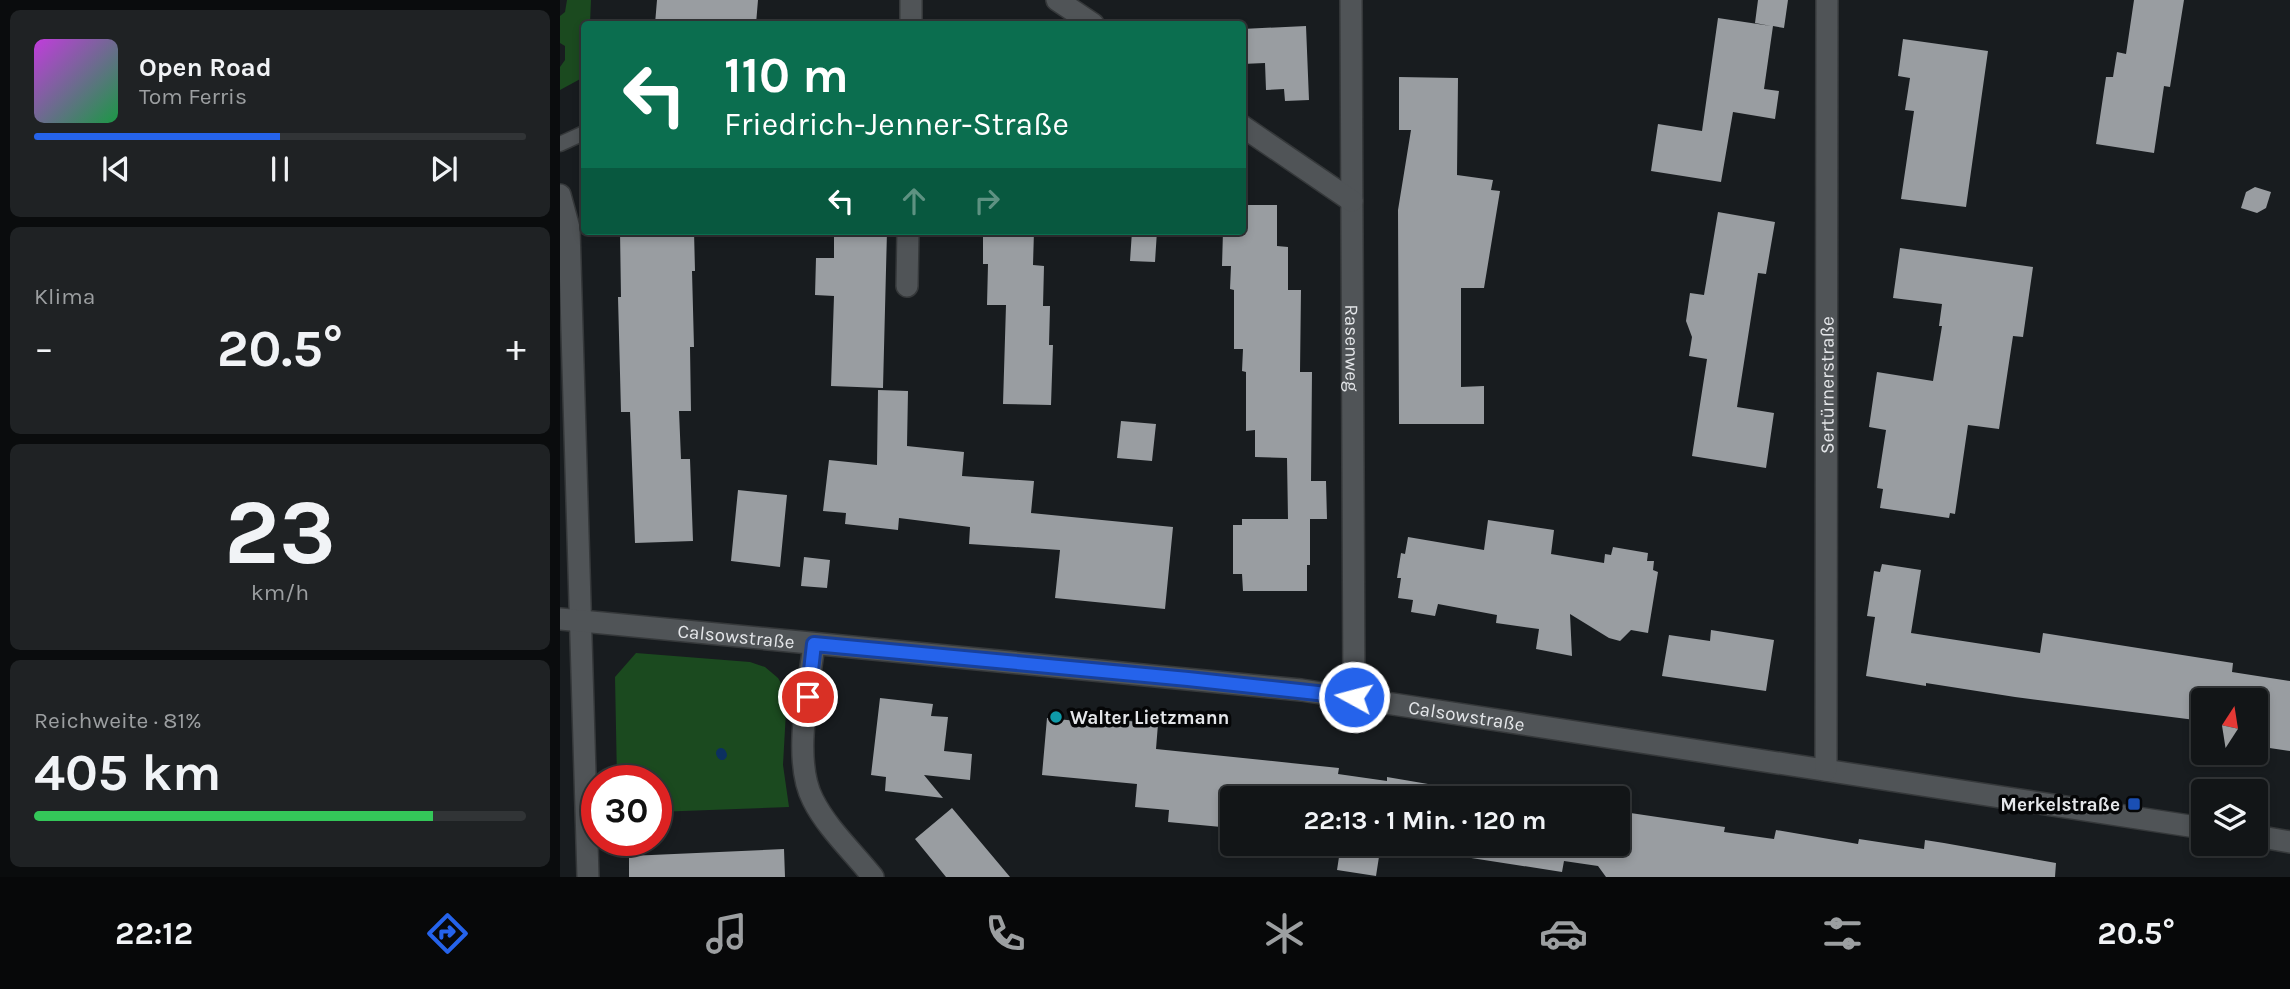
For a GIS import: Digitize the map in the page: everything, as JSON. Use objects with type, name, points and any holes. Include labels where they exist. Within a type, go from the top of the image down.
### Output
[{"type":"street","points":[[911,0],[911,21]]},
{"type":"street","points":[[1058,0],[1089,21]]},
{"type":"street","name":"Rasenweg","points":[[1351,0],[1354,697]]},
{"type":"street","name":"Sertürnerstraße","points":[[1826,770],[1827,0]]},
{"type":"street","points":[[1246,129],[1352,201]]},
{"type":"street","points":[[560,194],[569,228],[570,620],[588,877]]},
{"type":"street","points":[[907,286],[908,235]]},
{"type":"street","name":"Calsowstraße","points":[[570,620],[1354,697],[2191,826]]},
{"type":"street","points":[[814,644],[802,750],[803,770],[812,799],[825,819],[873,877]]},
{"type":"street","points":[[2268,838],[2290,842]]},
{"type":"lane","points":[[560,144],[581,134]]},
{"type":"green space","points":[[567,0],[591,0],[590,21],[581,21],[581,79],[560,90],[560,67],[565,60],[565,46],[560,43],[560,16],[565,12]]},
{"type":"green space","points":[[636,653],[750,662],[765,667],[778,678],[787,693],[783,765],[789,807],[672,811],[672,765],[617,765],[615,677]]},
{"type":"building","points":[[657,0],[758,0],[756,21],[655,21]]},
{"type":"building","points":[[1758,0],[1788,0],[1784,28],[1773,26],[1764,89],[1779,91],[1775,119],[1733,112],[1721,182],[1651,171],[1658,124],[1702,131],[1718,18],[1771,26],[1755,23]]},
{"type":"building","points":[[2134,0],[2184,0],[2170,87],[2164,86],[2154,153],[2096,144],[2106,77],[2113,77],[2117,52],[2126,54]]},
{"type":"building","points":[[1306,26],[1309,100],[1285,101],[1284,89],[1266,90],[1265,63],[1246,64],[1246,29]]},
{"type":"building","points":[[1903,39],[1988,51],[1966,207],[1901,199],[1914,111],[1905,110],[1910,78],[1898,76]]},
{"type":"building","points":[[1399,77],[1458,78],[1457,175],[1493,180],[1491,190],[1500,191],[1484,288],[1461,288],[1461,387],[1484,386],[1484,424],[1399,424],[1398,210],[1411,130],[1399,130]]},
{"type":"building","points":[[2255,187],[2271,192],[2266,208],[2257,213],[2241,208],[2246,192]]},
{"type":"building","points":[[1246,205],[1277,205],[1277,246],[1288,247],[1288,290],[1301,290],[1300,372],[1312,372],[1311,481],[1326,481],[1327,519],[1288,519],[1287,458],[1255,457],[1255,430],[1246,431],[1246,372],[1242,371],[1243,349],[1234,349],[1234,290],[1230,289],[1231,266],[1222,266],[1223,235],[1246,235]]},
{"type":"building","points":[[1718,212],[1775,222],[1766,274],[1758,273],[1737,407],[1774,413],[1766,468],[1692,456],[1707,359],[1689,356],[1692,337],[1686,321],[1690,293],[1704,295]]},
{"type":"building","points":[[620,235],[694,235],[694,347],[690,347],[691,411],[679,411],[681,459],[690,459],[693,541],[635,543],[630,412],[621,412],[618,297],[621,297]]},
{"type":"building","points":[[834,235],[887,235],[883,388],[831,386],[834,296],[815,295],[816,258],[834,258]]},
{"type":"building","points":[[983,235],[1034,235],[1033,265],[1044,266],[1043,306],[1050,306],[1049,345],[1053,345],[1051,405],[1003,404],[1006,305],[987,305],[988,264],[983,264]]},
{"type":"building","points":[[1132,235],[1157,235],[1155,262],[1130,261]]},
{"type":"building","points":[[1900,248],[2033,267],[2023,337],[2013,336],[1999,429],[1968,425],[1955,514],[1950,513],[1949,518],[1880,508],[1883,489],[1877,488],[1886,430],[1869,427],[1877,372],[1933,381],[1942,326],[1939,326],[1942,304],[1893,298]]},
{"type":"building","points":[[878,390],[908,391],[907,446],[964,452],[962,476],[1034,481],[1031,513],[1173,527],[1165,609],[1055,598],[1060,550],[969,544],[970,527],[899,518],[898,530],[845,524],[846,513],[823,511],[829,460],[877,465]]},
{"type":"building","points":[[1121,421],[1156,424],[1152,461],[1117,458]]},
{"type":"building","points":[[738,490],[787,495],[780,567],[731,561]]},
{"type":"building","points":[[1242,519],[1310,519],[1307,591],[1243,591],[1242,574],[1233,574],[1233,525],[1242,525]]},
{"type":"building","points":[[1488,520],[1554,530],[1551,554],[1604,563],[1605,554],[1611,555],[1613,547],[1648,553],[1647,561],[1654,561],[1653,570],[1658,572],[1648,633],[1631,630],[1620,641],[1609,638],[1570,614],[1572,656],[1536,649],[1539,629],[1496,623],[1497,615],[1438,604],[1435,616],[1411,612],[1413,600],[1398,598],[1401,578],[1397,578],[1401,553],[1405,554],[1408,537],[1484,550]]},
{"type":"building","points":[[804,557],[830,560],[827,588],[801,586]]},
{"type":"building","points":[[1882,564],[1921,570],[1911,633],[2040,653],[2043,633],[2233,663],[2232,672],[2290,681],[2290,751],[2268,748],[2268,688],[2191,688],[2191,719],[1866,676],[1875,617],[1867,616],[1874,571],[1880,572]]},
{"type":"building","points":[[1711,630],[1774,640],[1766,691],[1662,676],[1669,635],[1710,641]]},
{"type":"building","points":[[880,698],[933,704],[931,716],[948,717],[944,751],[972,754],[970,780],[924,775],[943,798],[885,791],[886,777],[871,775]]},
{"type":"building","points":[[1047,718],[1128,726],[1129,721],[1158,724],[1156,749],[1339,768],[1338,774],[1387,781],[1387,777],[1440,786],[1220,786],[1220,827],[1168,822],[1169,810],[1135,807],[1137,784],[1042,775]]},
{"type":"building","points":[[952,808],[1010,877],[946,877],[915,839]]},
{"type":"building","points":[[1630,813],[1725,827],[1724,832],[1774,839],[1776,830],[1858,844],[1859,839],[1924,849],[1925,840],[2056,863],[2055,877],[1606,877],[1598,866],[1564,861],[1562,872],[1459,856],[1630,856]]},
{"type":"building","points":[[784,849],[785,877],[629,877],[629,856]]},
{"type":"building","points":[[1339,856],[1379,856],[1376,876],[1337,870]]},
{"type":"place","name":"Walter Lietzmann","points":[[1056,717]]},
{"type":"place","name":"Merkelstraße","points":[[2134,804]]},
{"type":"route","points":[[808,697],[814,644],[1354,697]]}]
